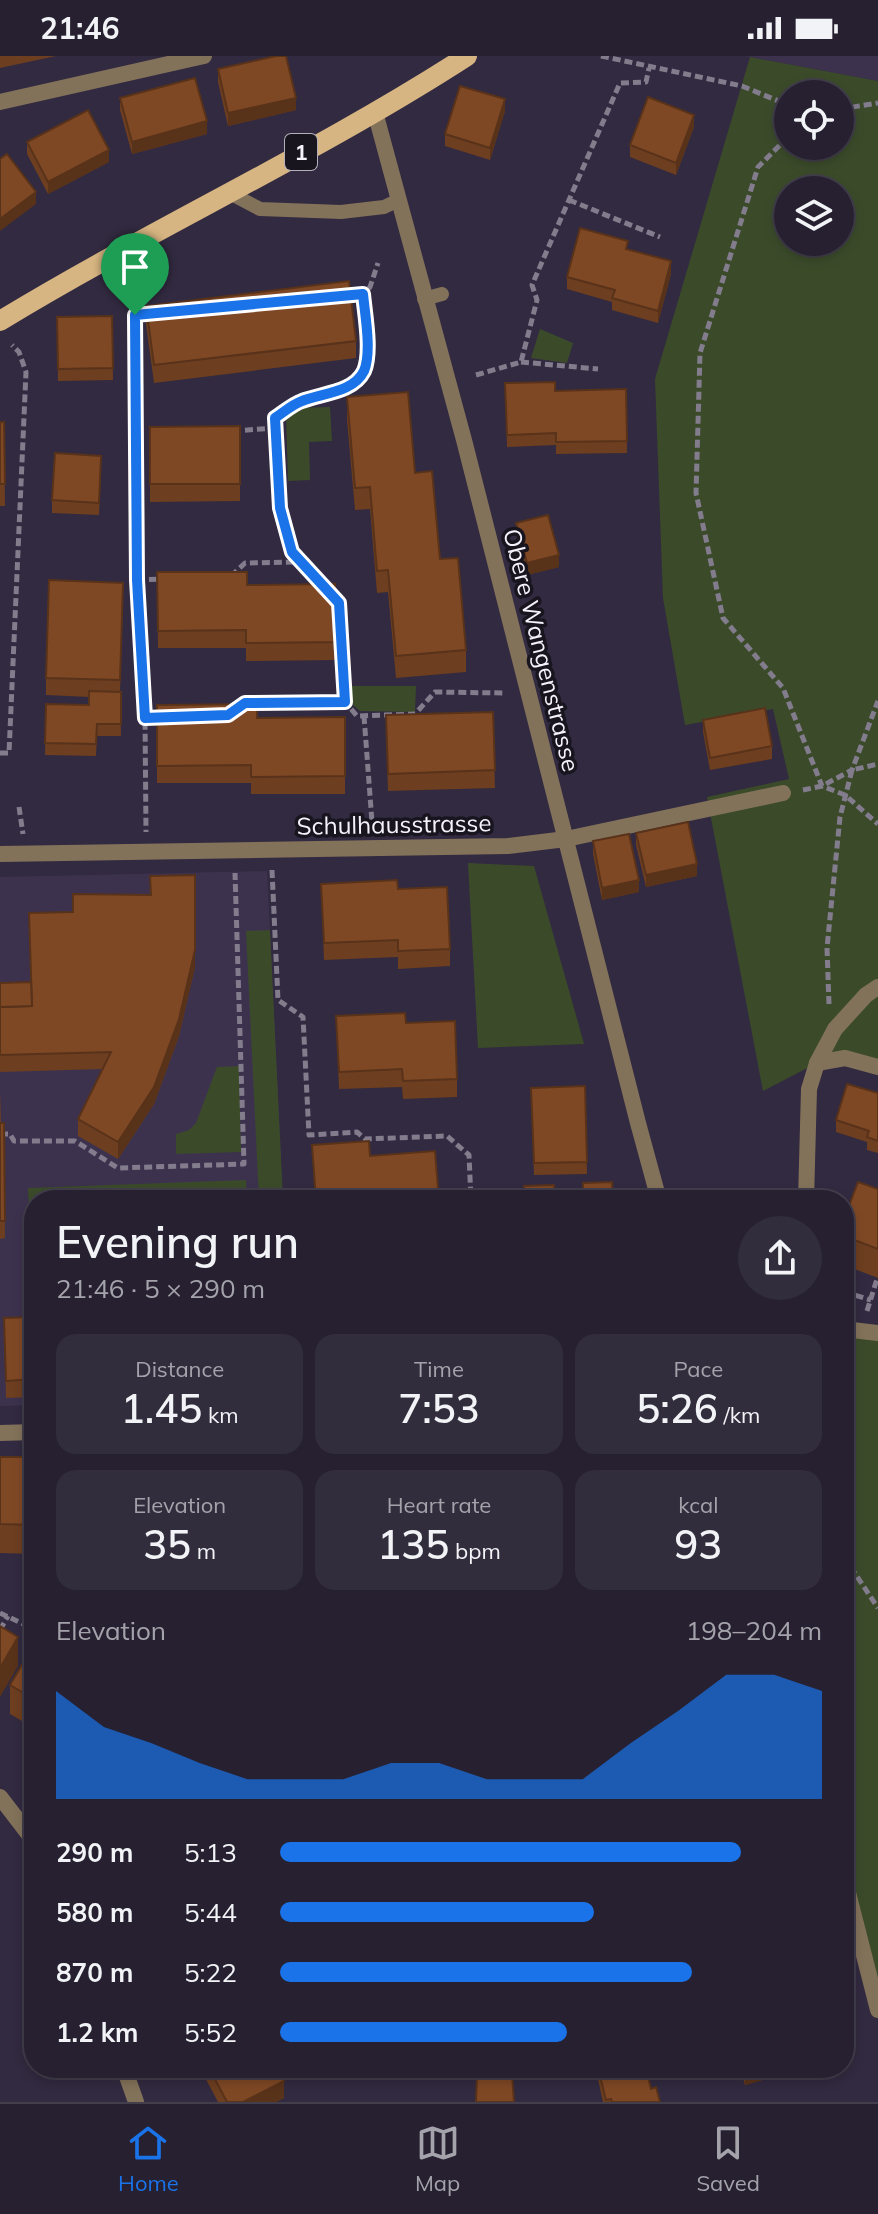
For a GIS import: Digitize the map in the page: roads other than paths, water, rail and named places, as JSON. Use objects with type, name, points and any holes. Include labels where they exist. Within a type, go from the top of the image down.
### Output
[{"type":"main road","name":"1","points":[[0,321],[375,112],[467,56]]},
{"type":"street","points":[[0,102],[204,56]]},
{"type":"street","name":"Obere Wangenstrasse","points":[[375,112],[464,440],[656,1190]]},
{"type":"street","name":"Schulhausstrasse","points":[[0,854],[508,846],[566,839],[783,793]]},
{"type":"street","points":[[806,1190],[809,1089],[817,1063],[835,1029],[866,995],[878,987]]},
{"type":"street","points":[[817,1063],[845,1058],[878,1067]]},
{"type":"street","points":[[0,1433],[24,1432]]},
{"type":"street","points":[[0,1797],[24,1828]]},
{"type":"street","points":[[854,1916],[878,2010]]},
{"type":"street","points":[[128,2078],[136,2102]]},
{"type":"lane","points":[[228,192],[260,209],[341,212],[384,207],[399,200]]},
{"type":"lane","points":[[424,299],[442,294]]}]
